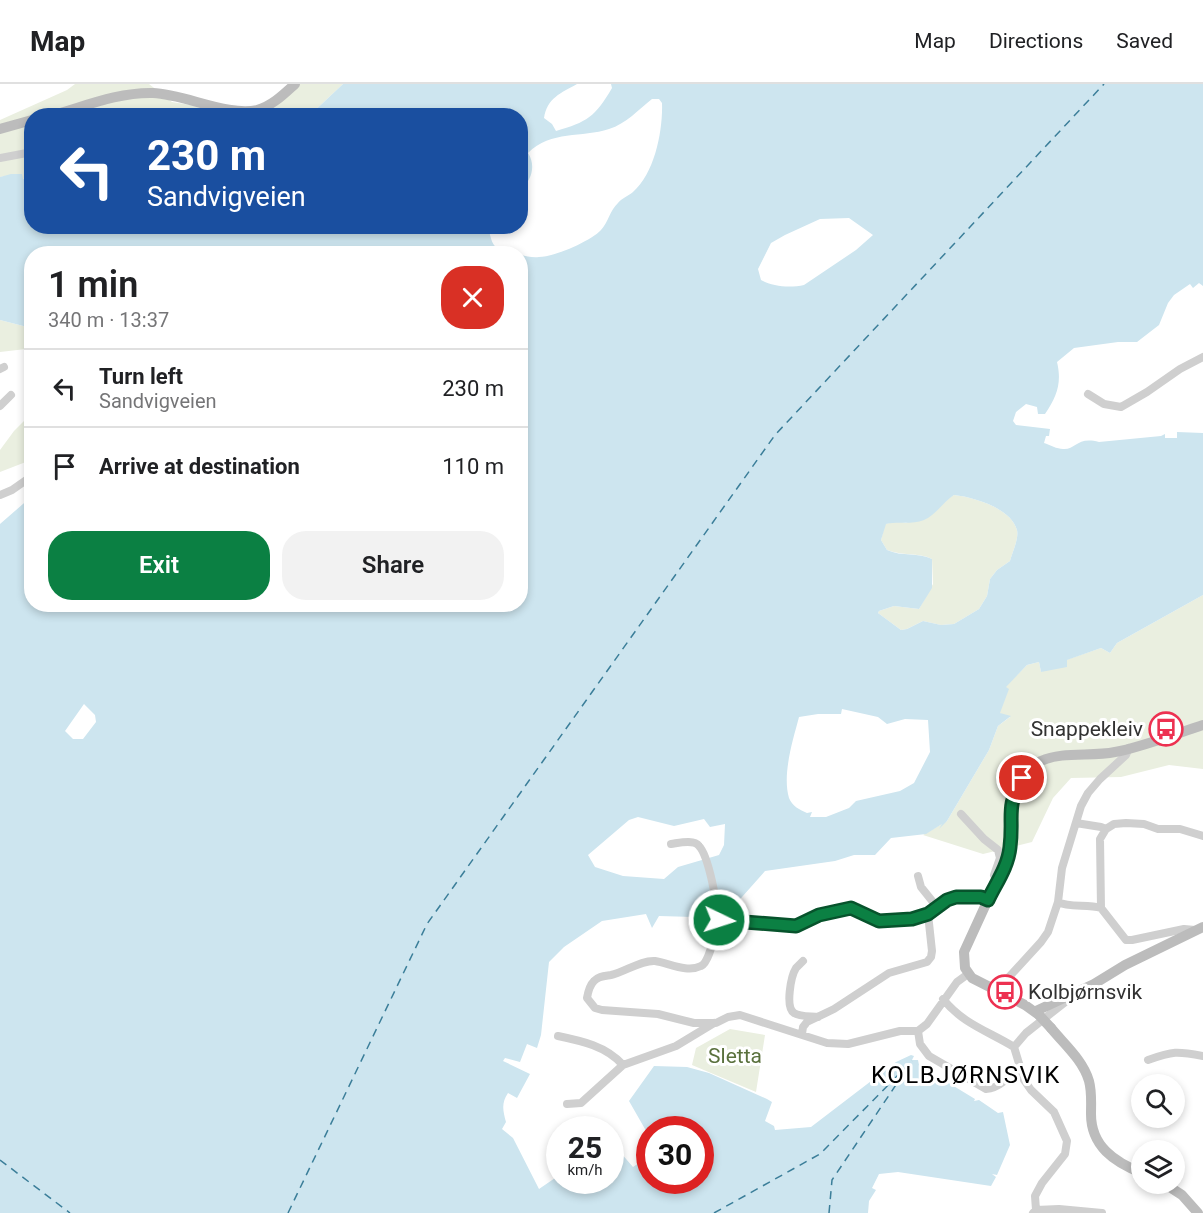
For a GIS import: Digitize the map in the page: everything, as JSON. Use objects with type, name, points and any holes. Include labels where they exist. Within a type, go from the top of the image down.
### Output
[{"type":"main road","points":[[261,108],[282,96],[295,84]]},
{"type":"main road","points":[[80,108],[124,96],[154,93],[225,108]]},
{"type":"main road","points":[[0,129],[24,122]]},
{"type":"main road","points":[[1131,1169],[1109,1156],[1095,1137],[1091,1123],[1089,1079],[1079,1062],[1038,1013],[978,982],[968,974],[964,963],[964,952],[1008,856],[1010,808],[1016,790],[1027,772],[1040,762],[1055,757],[1115,752],[1203,725]]},
{"type":"main road","points":[[1038,1013],[1125,965],[1199,928]]},
{"type":"main road","points":[[1180,1194],[1197,1213]]},
{"type":"street","points":[[0,158],[24,154]]},
{"type":"street","points":[[1088,394],[1104,404],[1121,407],[1203,357]]},
{"type":"street","points":[[0,406],[11,395]]},
{"type":"street","points":[[0,495],[24,482]]},
{"type":"street","points":[[1009,977],[1041,942],[1047,932],[1058,902],[1062,868],[1081,806],[1100,778],[1126,755],[1129,748]]},
{"type":"street","points":[[719,920],[796,926],[819,915],[851,908],[879,921],[912,919],[928,914],[956,897],[986,900],[1000,858],[998,850],[984,839],[961,814]]},
{"type":"street","points":[[1076,823],[1101,826],[1106,829]]},
{"type":"street","points":[[1199,928],[1126,940],[1101,908],[1099,858],[1100,839],[1106,829],[1114,824],[1144,824],[1158,829],[1180,829],[1203,836]]},
{"type":"street","points":[[671,844],[693,842],[699,846],[705,858],[719,920],[708,960],[700,967],[687,968],[653,961],[624,972],[603,976],[594,980],[587,998],[595,1008],[602,1010],[658,1014],[694,1023],[716,1023]]},
{"type":"street","points":[[918,876],[921,887],[937,907]]},
{"type":"street","points":[[1058,902],[1064,905],[1082,904],[1101,908]]},
{"type":"street","points":[[802,1034],[802,1027],[807,1022],[819,1017],[889,973],[927,962],[932,951],[928,914]]},
{"type":"street","points":[[803,961],[792,978],[789,1002],[791,1011],[796,1015],[819,1017]]},
{"type":"street","points":[[567,1104],[581,1102],[623,1065],[676,1046],[728,1017],[740,1015],[827,1043],[848,1044],[900,1031],[918,1031],[927,1024],[957,982],[968,974]]},
{"type":"street","points":[[1014,1047],[1047,1015],[1094,984]]},
{"type":"street","points":[[943,999],[964,1021],[1014,1047],[1027,1085],[1054,1112],[1067,1142],[1065,1154],[1035,1196],[1035,1211],[1059,1209],[1102,1213]]},
{"type":"street","points":[[918,1031],[920,1044],[929,1056],[986,1089],[992,1089],[1009,1078],[1019,1066]]},
{"type":"street","points":[[558,1036],[595,1045],[615,1056],[623,1065]]},
{"type":"street","points":[[1148,1060],[1179,1051],[1203,1056]]},
{"type":"green space","points":[[75,84],[149,84],[172,102],[210,108],[27,108],[67,90]]},
{"type":"green space","points":[[293,84],[343,84],[317,108],[256,108]]},
{"type":"green space","points":[[24,109],[24,179],[22,179],[21,174],[0,177],[0,120]]},
{"type":"green space","points":[[0,320],[24,326],[24,349],[0,352]]},
{"type":"green space","points":[[24,421],[24,463],[0,472],[0,450]]},
{"type":"green space","points":[[954,495],[990,505],[1013,522],[1017,530],[1017,538],[1010,561],[997,570],[990,579],[987,596],[979,609],[954,624],[941,625],[923,621],[901,630],[878,613],[894,606],[919,609],[933,584],[932,559],[887,550],[881,540],[885,524],[898,521],[906,523]]},
{"type":"green space","points":[[1203,595],[1203,769],[1169,765],[1121,777],[1071,778],[1053,798],[1032,842],[983,854],[923,835],[947,821],[989,750],[998,726],[1010,717],[999,713],[1008,689],[1005,687],[1027,665],[1039,662],[1041,672],[1066,660],[1101,648],[1110,653],[1117,643]]},
{"type":"green space","name":"Sletta","points":[[730,1029],[765,1035],[756,1092],[692,1065],[696,1048]]},
{"type":"water","points":[[343,84],[577,84],[556,97],[548,106],[544,118],[552,124],[556,131],[575,125],[595,112],[612,88],[611,84],[1203,84],[1203,286],[1199,283],[1193,288],[1190,284],[1174,295],[1159,325],[1137,342],[1118,342],[1074,348],[1057,362],[1059,376],[1057,389],[1045,414],[1038,414],[1037,407],[1026,404],[1016,412],[1013,421],[1016,425],[1050,429],[1049,436],[1046,436],[1044,443],[1063,449],[1086,441],[1099,442],[1165,434],[1165,438],[1177,438],[1177,432],[1203,433],[1203,595],[1117,643],[1110,653],[1101,648],[1067,660],[1067,667],[1041,672],[1039,662],[1027,665],[1006,687],[1009,689],[1000,713],[1011,716],[998,726],[989,750],[947,821],[939,829],[942,824],[926,834],[891,838],[875,855],[854,855],[835,861],[765,871],[734,906],[718,918],[696,913],[694,917],[659,916],[652,928],[646,914],[602,921],[564,947],[549,962],[541,1035],[537,1048],[527,1044],[520,1062],[505,1058],[503,1061],[530,1074],[517,1098],[508,1093],[504,1100],[506,1122],[502,1129],[513,1138],[539,1189],[546,1184],[546,1194],[624,1194],[624,1157],[633,1167],[636,1165],[636,1194],[714,1194],[714,1116],[638,1116],[629,1101],[654,1066],[687,1067],[709,1073],[767,1099],[772,1102],[765,1121],[774,1126],[775,1130],[811,1127],[896,1062],[911,1055],[914,1056],[912,1060],[918,1060],[919,1065],[975,1099],[974,1101],[979,1100],[998,1113],[1003,1112],[1010,1145],[997,1175],[992,1174],[996,1177],[991,1186],[898,1172],[879,1174],[872,1188],[876,1190],[869,1201],[868,1213],[0,1213],[0,524],[24,503],[24,612],[528,612],[528,257],[546,256],[563,251],[601,230],[615,206],[641,184],[647,174],[659,138],[662,103],[659,99],[652,99],[627,120],[609,129],[547,141],[528,153],[528,108],[317,108]],"holes":[[[849,218],[873,235],[856,250],[804,285],[782,286],[761,280],[758,269],[771,243],[820,219]],[[954,495],[971,498],[999,510],[1013,522],[1017,534],[1010,561],[997,570],[990,579],[987,596],[979,609],[954,624],[941,625],[923,621],[901,630],[878,613],[894,606],[919,609],[932,588],[932,559],[887,550],[881,540],[886,524],[924,520]],[[84,704],[95,715],[96,722],[83,739],[73,739],[65,731]],[[842,709],[878,717],[887,724],[905,719],[928,720],[930,752],[914,783],[900,791],[856,801],[849,808],[826,817],[810,817],[812,812],[807,813],[792,803],[787,789],[791,746],[799,717],[841,714]],[[638,817],[674,826],[704,819],[710,827],[725,824],[724,845],[719,855],[678,867],[664,879],[623,876],[595,867],[588,855],[629,820]]]},
{"type":"water","points":[[528,153],[532,162],[528,181]]},
{"type":"water","points":[[22,174],[24,179],[24,234],[490,234],[494,246],[24,246],[24,326],[0,320],[0,177]]},
{"type":"ferry route","points":[[288,1213],[427,924],[775,435],[1104,84]]},
{"type":"ferry route","points":[[714,1213],[820,1154],[912,1061]]},
{"type":"ferry route","points":[[829,1213],[832,1180],[910,1064]]},
{"type":"ferry route","points":[[0,1160],[70,1213]]},
{"type":"place","name":"Snappekleiv","points":[[1166,729]]},
{"type":"place","name":"Kolbjørnsvik","points":[[1005,992]]},
{"type":"district","name":"KOLBJØRNSVIK","points":[[966,1075]]},
{"type":"route","points":[[719,920],[786,927],[796,926],[819,915],[851,908],[879,921],[912,919],[928,914],[947,900],[956,897],[981,897],[988,900],[1008,856],[1010,808],[1022,778]]}]
